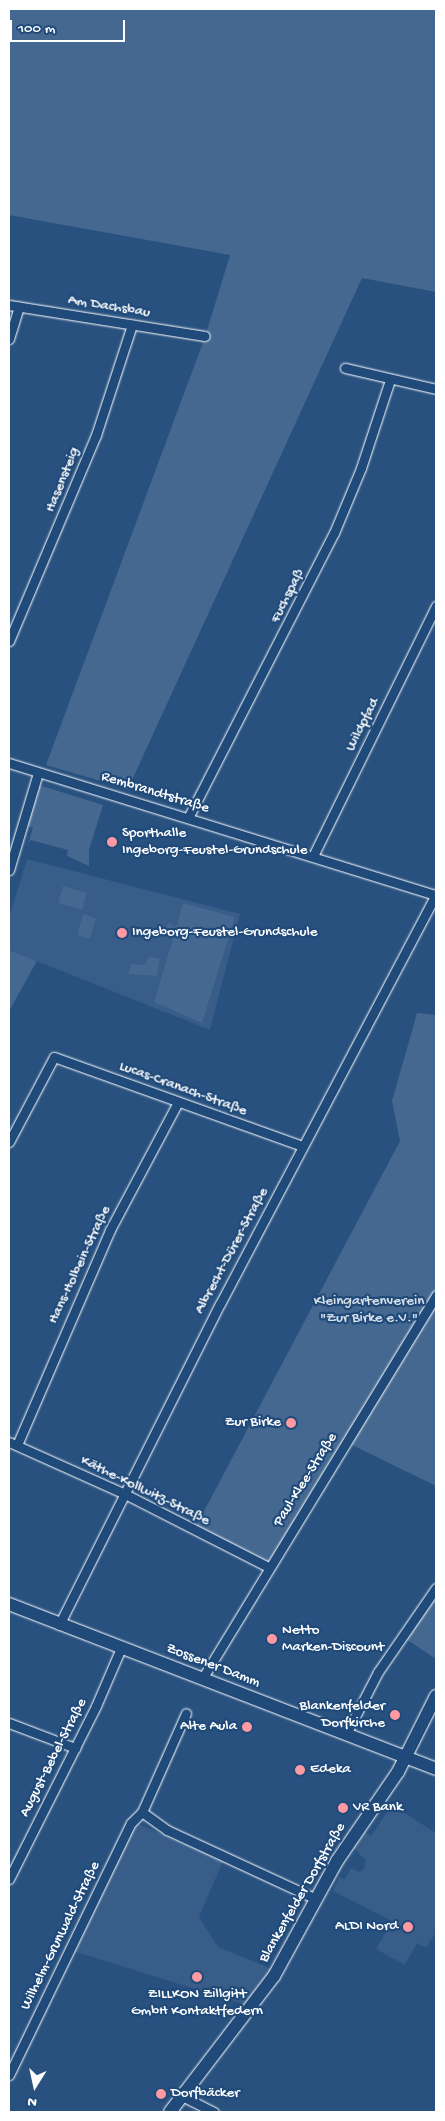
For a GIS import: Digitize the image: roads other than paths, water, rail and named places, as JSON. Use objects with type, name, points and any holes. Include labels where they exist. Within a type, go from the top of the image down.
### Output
[{"type":"main road","name":"Zossener Damm","points":[[9,1604],[59,1625],[436,1768]]},
{"type":"main road","name":"Blankenfelder Dorfstraße","points":[[170,2112],[263,1992],[337,1861],[406,1758],[436,1696]]},
{"type":"street","name":"Am Dachsbau","points":[[9,305],[205,336]]},
{"type":"street","points":[[9,339],[19,306]]},
{"type":"street","name":"Hasensteig","points":[[9,641],[96,435],[132,325]]},
{"type":"street","points":[[345,368],[390,380],[436,388]]},
{"type":"street","name":"Fuchspaß","points":[[189,816],[334,534],[361,468],[390,380]]},
{"type":"street","name":"Wildpfad","points":[[314,856],[436,606]]},
{"type":"street","name":"Rembrandtstraße","points":[[9,763],[189,816],[436,895]]},
{"type":"street","points":[[9,870],[38,773]]},
{"type":"street","name":"Albrecht-Dürer-Straße","points":[[59,1625],[123,1494],[302,1146],[436,895]]},
{"type":"street","name":"Lucas-Cranach-Straße","points":[[9,1142],[54,1057],[302,1146]]},
{"type":"street","name":"Hans-Holbein-Straße","points":[[13,1444],[110,1230],[178,1102]]},
{"type":"street","name":"Paul-Klee-Straße","points":[[202,1679],[268,1567],[436,1295]]},
{"type":"street","name":"Käthe-Kollwitz-Straße","points":[[13,1444],[123,1494],[268,1567]]},
{"type":"street","points":[[346,1734],[378,1672],[436,1588]]},
{"type":"street","name":"August-Bebel-Straße","points":[[9,1879],[75,1748],[121,1648]]},
{"type":"street","name":"Wilhelm-Grunwald-Straße","points":[[9,2075],[131,1823],[142,1812],[186,1713]]},
{"type":"street","points":[[9,1723],[75,1748]]},
{"type":"street","points":[[142,1812],[167,1830],[316,1899]]},
{"type":"street","points":[[182,2096],[214,2112]]},
{"type":"place","name":"Sporthalle Ingeborg-Feustel-Grundschule","points":[[112,842]]},
{"type":"place","name":"Ingeborg-Feustel-Grundschule","points":[[122,933]]},
{"type":"place","name":"Zur Birke","points":[[291,1423]]},
{"type":"place","name":"Netto Marken-Discount","points":[[272,1639]]},
{"type":"place","name":"Blankenfelder Dorfkirche","points":[[395,1715]]},
{"type":"place","name":"Alte Aula","points":[[247,1727]]},
{"type":"place","name":"Edeka","points":[[300,1770]]},
{"type":"place","name":"VR Bank","points":[[343,1808]]},
{"type":"place","name":"ALDI Nord","points":[[408,1927]]},
{"type":"place","name":"ZILLKON Zillgitt GmbH Kontaktfedern","points":[[197,1977]]},
{"type":"place","name":"Dorfbäcker","points":[[161,2094]]},
{"type":"park label","name":"Kleingartenverein \"Zur Birke e.V.\"","points":[[369,1310]]}]
